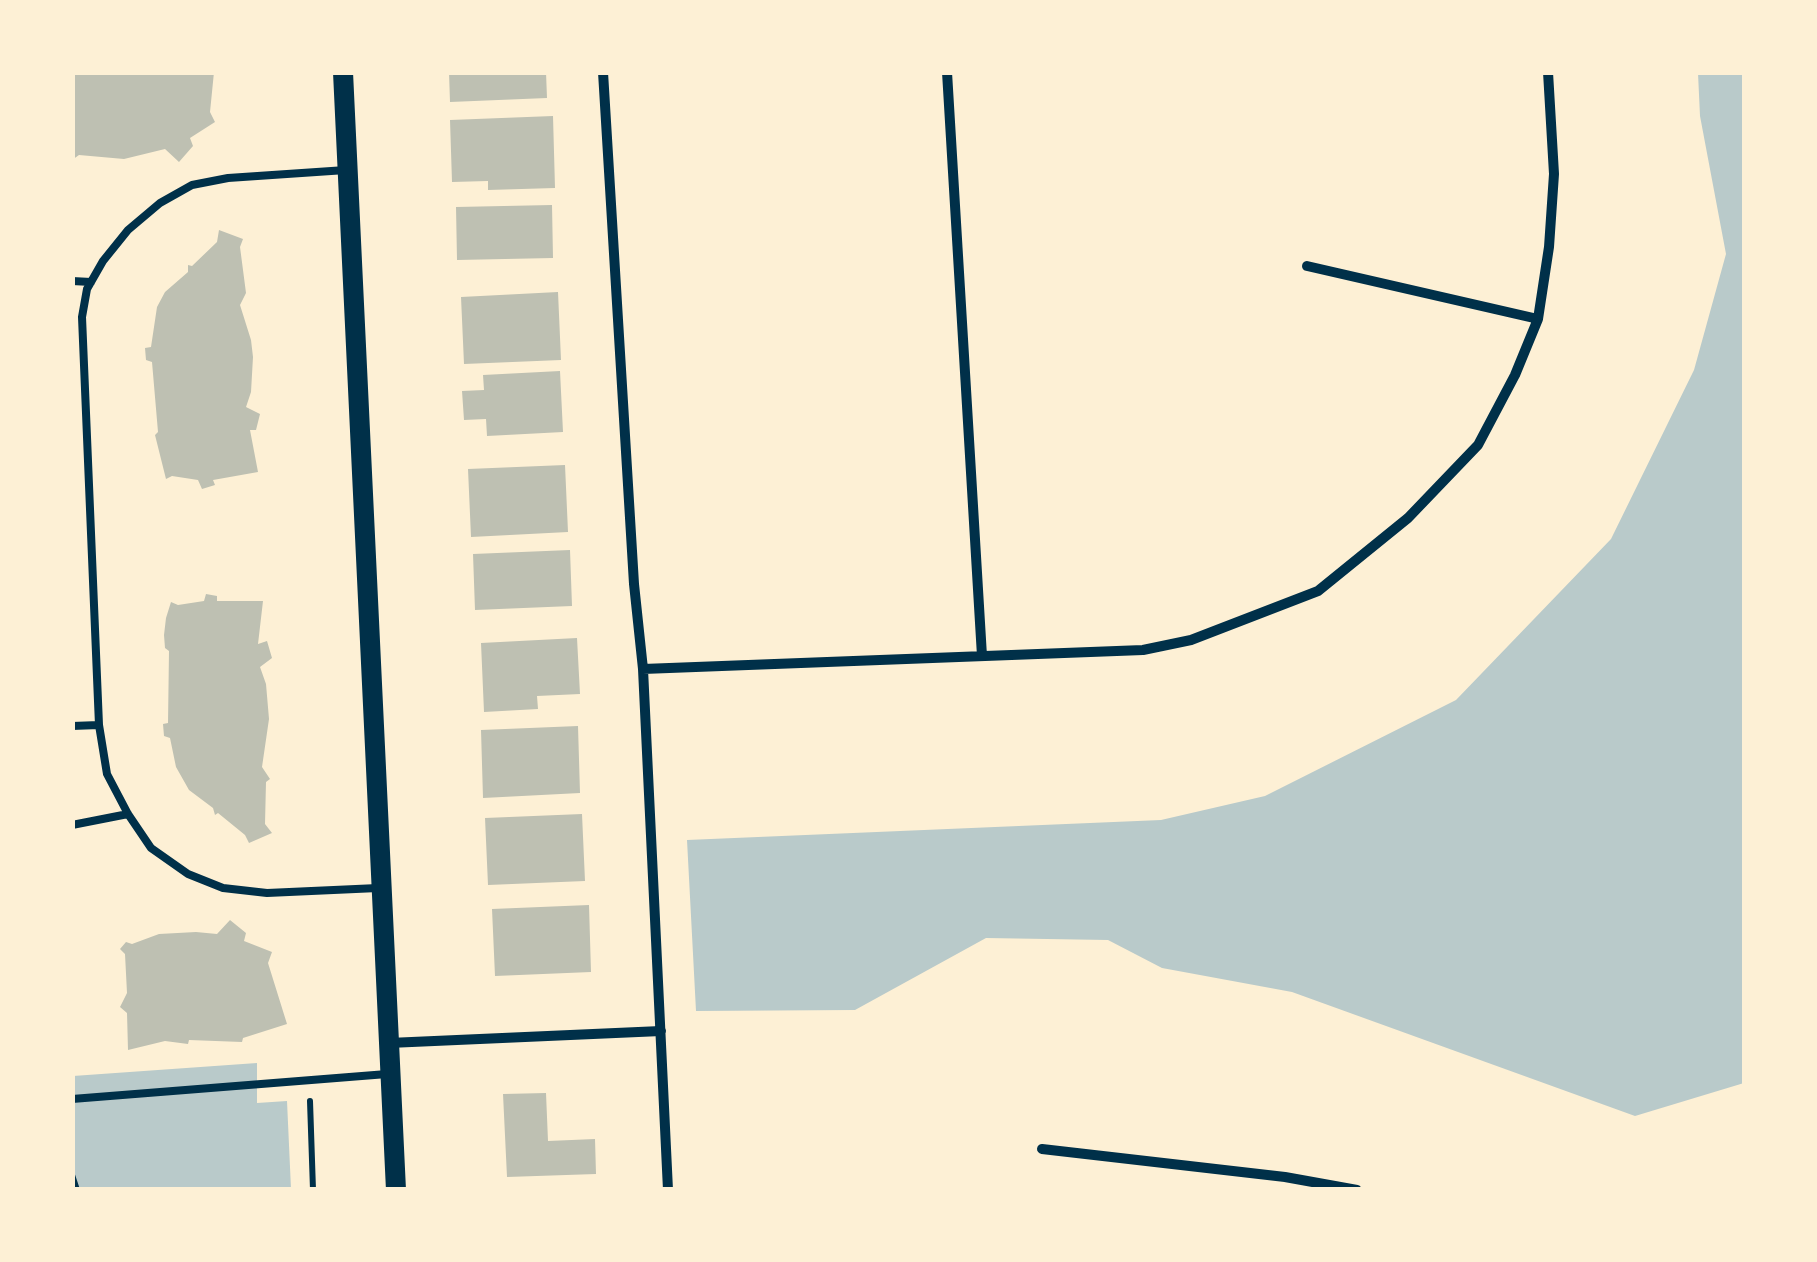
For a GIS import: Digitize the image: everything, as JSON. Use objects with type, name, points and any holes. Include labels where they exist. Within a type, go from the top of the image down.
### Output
[{"type":"main road","points":[[343,72],[396,1190]]},
{"type":"street","points":[[603,72],[634,584],[643,669],[668,1190]]},
{"type":"street","points":[[947,72],[982,656]]},
{"type":"street","points":[[643,669],[1143,650],[1191,640],[1318,591],[1408,518],[1478,445],[1515,375],[1538,319],[1549,247],[1554,174],[1548,72]]},
{"type":"street","points":[[1307,266],[1538,319]]},
{"type":"street","points":[[388,1042],[661,1031]]},
{"type":"street","points":[[1042,1149],[1285,1177],[1358,1190]]},
{"type":"lane","points":[[347,170],[228,178],[192,185],[160,203],[128,230],[91,282],[82,318],[99,725],[107,774],[128,814],[152,848],[188,874],[223,888],[267,893],[382,888]]},
{"type":"lane","points":[[72,281],[91,282]]},
{"type":"lane","points":[[72,726],[99,725]]},
{"type":"lane","points":[[72,825],[128,814]]},
{"type":"lane","points":[[72,1099],[390,1074]]},
{"type":"path","points":[[308,1080],[314,1190]]},
{"type":"path","points":[[72,1175],[77,1190]]},
{"type":"shaded area","points":[[1698,73],[1744,73],[1744,1083],[1635,1116],[1292,992],[1162,968],[1108,940],[986,938],[855,1010],[696,1011],[687,840],[1161,820],[1265,796],[1456,700],[1611,539],[1694,370],[1726,254],[1700,116]]},
{"type":"shaded area","points":[[257,1063],[257,1103],[287,1101],[291,1189],[73,1190],[73,1076]]},
{"type":"building","points":[[72,72],[214,72],[210,112],[215,122],[190,138],[193,146],[179,162],[165,149],[124,159],[79,155],[72,160]]},
{"type":"building","points":[[449,72],[546,72],[547,98],[450,102]]},
{"type":"building","points":[[553,116],[555,188],[488,190],[488,181],[452,182],[450,120]]},
{"type":"building","points":[[552,205],[553,258],[457,260],[456,207]]},
{"type":"building","points":[[219,230],[243,239],[240,247],[246,293],[240,305],[253,357],[246,407],[260,414],[256,430],[250,430],[258,472],[213,480],[215,485],[202,489],[198,480],[172,476],[166,479],[155,435],[158,432],[152,362],[146,360],[145,348],[151,347],[157,307],[165,292],[188,272],[188,265],[192,266],[217,242]]},
{"type":"building","points":[[558,292],[561,360],[464,364],[461,297]]},
{"type":"building","points":[[560,371],[563,432],[487,436],[486,419],[464,420],[462,391],[484,390],[483,375]]},
{"type":"building","points":[[565,465],[568,532],[471,537],[468,469]]},
{"type":"building","points":[[570,550],[572,606],[475,610],[473,554]]},
{"type":"building","points":[[206,594],[217,596],[217,601],[263,601],[258,644],[267,641],[272,658],[260,667],[266,684],[269,719],[262,767],[270,779],[266,782],[265,824],[272,833],[249,843],[245,835],[218,813],[215,815],[213,808],[189,790],[176,767],[170,738],[164,736],[163,724],[168,723],[166,618],[171,602],[178,605],[204,601]]},
{"type":"building","points":[[577,638],[580,694],[537,696],[538,709],[484,712],[481,643]]},
{"type":"building","points":[[578,726],[580,793],[483,798],[481,730]]},
{"type":"building","points":[[582,814],[585,881],[488,885],[485,818]]},
{"type":"building","points":[[589,905],[591,972],[495,976],[492,909]]},
{"type":"building","points":[[230,920],[246,933],[244,941],[272,952],[268,963],[287,1024],[243,1038],[242,1042],[165,1041],[128,1050],[127,1013],[120,1007],[127,993],[125,954],[120,949],[126,942],[132,944],[159,934],[217,934]]},
{"type":"building","points":[[546,1093],[548,1141],[595,1139],[596,1174],[507,1177],[503,1094]]}]
